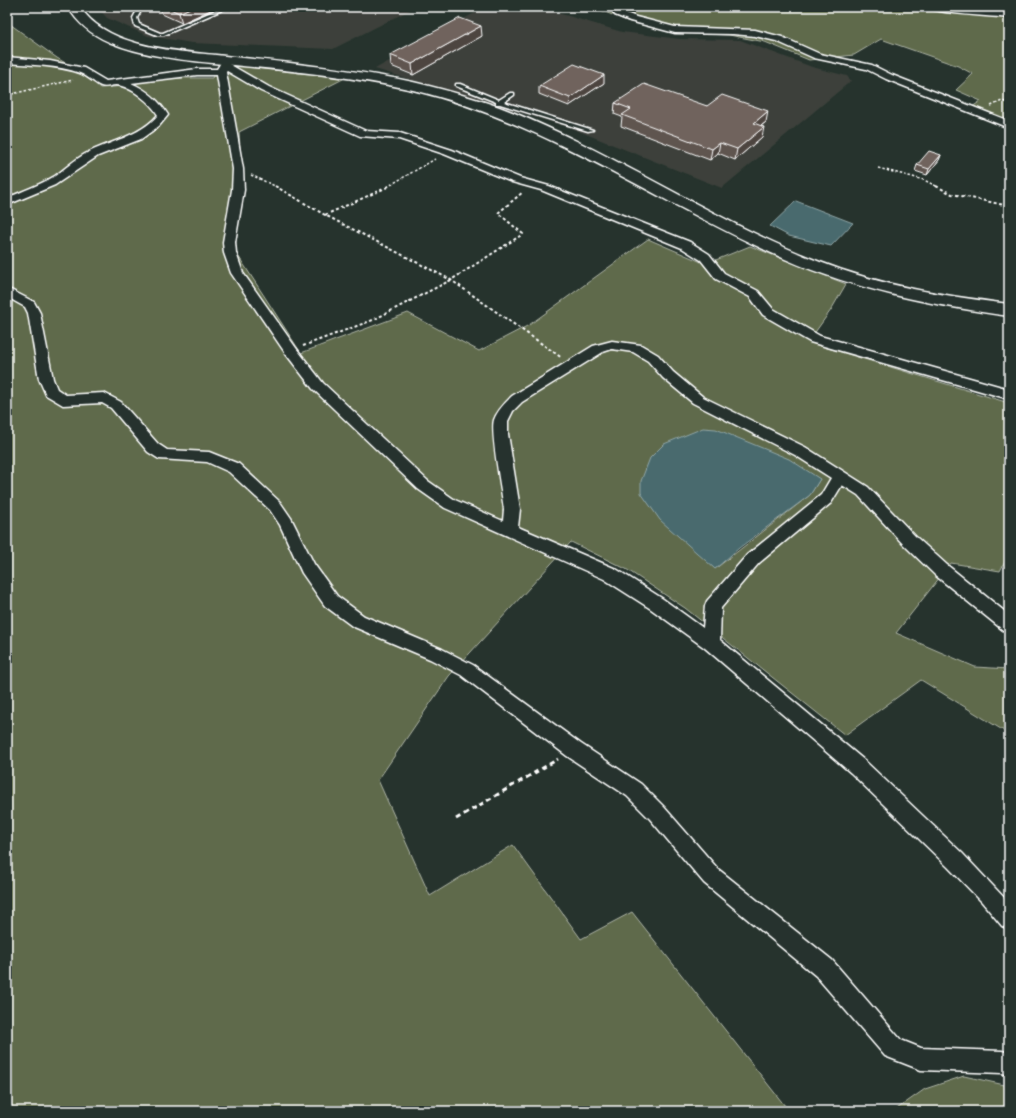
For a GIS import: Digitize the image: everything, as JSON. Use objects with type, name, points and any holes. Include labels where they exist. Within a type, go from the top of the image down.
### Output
[{"type":"street","points":[[74,7],[84,21],[98,31],[120,42],[169,54],[224,66],[349,74],[387,80],[495,105],[636,179],[791,256],[828,270],[909,294],[1009,310]]},
{"type":"street","points":[[614,7],[618,13],[633,19],[675,30],[733,31],[755,33],[779,39],[817,56],[869,66],[889,77],[1009,125]]},
{"type":"street","points":[[932,7],[1009,15]]},
{"type":"street","points":[[7,60],[65,66],[91,74],[104,84],[197,72],[224,66],[265,89],[364,134],[400,136],[448,152],[530,185],[545,188],[686,245],[705,257],[720,276],[754,294],[768,312],[815,339],[1009,394]]},
{"type":"street","points":[[224,66],[238,169],[238,190],[229,242],[230,253],[237,273],[291,351],[318,386],[423,485],[450,504],[610,574],[657,604],[711,643],[858,768],[955,860],[989,895],[1009,919]]},
{"type":"street","points":[[7,202],[58,179],[84,159],[108,147],[129,140],[158,124],[163,115],[161,110],[147,97],[129,85],[120,83]]},
{"type":"street","points":[[7,292],[30,305],[34,313],[46,379],[51,392],[63,400],[104,398],[116,405],[153,448],[164,455],[209,457],[234,468],[275,506],[286,522],[308,568],[331,601],[358,621],[436,654],[467,670],[574,750],[634,790],[657,813],[711,876],[824,968],[893,1048],[921,1059],[1002,1062],[1009,1064]]},
{"type":"street","points":[[510,530],[512,509],[501,434],[501,421],[508,408],[517,399],[598,349],[612,345],[636,348],[653,358],[668,376],[698,400],[800,451],[863,491],[908,540],[940,570],[1009,626]]},
{"type":"street","points":[[711,643],[713,606],[753,559],[826,499],[840,476]]},
{"type":"lane","points":[[141,7],[135,18],[137,25],[159,34],[164,34],[227,7]]},
{"type":"lane","points":[[458,85],[495,105],[590,130]]},
{"type":"lane","points":[[495,105],[512,94]]},
{"type":"path","points":[[7,95],[54,85],[91,74]]},
{"type":"path","points":[[325,215],[390,186],[448,152]]},
{"type":"path","points":[[878,168],[924,180],[952,194],[1009,206]]},
{"type":"path","points":[[238,169],[285,191],[325,215],[451,280],[565,360],[579,362]]},
{"type":"path","points":[[291,351],[373,320],[451,280],[523,234],[498,213],[530,185]]},
{"type":"path","points":[[456,820],[574,750]]},
{"type":"shaded area","points":[[97,7],[416,7],[333,49],[192,43],[148,36],[107,18]]},
{"type":"shaded area","points":[[485,7],[538,7],[622,32],[680,39],[740,40],[812,67],[847,76],[851,81],[722,188],[568,127],[375,69]]},
{"type":"green space","points":[[593,7],[1009,7],[1009,121],[972,107],[981,101],[956,90],[973,74],[958,66],[881,39],[854,55],[809,60],[765,42],[729,35],[674,33],[627,21]]},
{"type":"green space","points":[[7,22],[57,58],[84,74],[100,88],[167,78],[212,78],[220,64],[345,78],[239,132],[242,177],[235,251],[301,353],[408,313],[479,351],[529,325],[648,239],[706,264],[750,246],[846,284],[831,310],[808,342],[1009,403],[1009,455],[1005,460],[1009,463],[1009,554],[1000,571],[951,563],[896,633],[975,667],[1009,669],[1009,734],[921,680],[845,735],[685,608],[626,569],[571,542],[449,676],[378,780],[430,896],[513,845],[581,939],[632,912],[789,1111],[7,1111]],"holes":[[[820,479],[810,495],[715,569],[642,493]]]},
{"type":"green space","points":[[964,1076],[1009,1086],[1009,1111],[894,1111],[925,1089]]},
{"type":"water","points":[[796,201],[853,223],[831,246],[789,236],[770,226]]},
{"type":"water","points":[[703,428],[716,429],[789,459],[820,479],[810,495],[739,548],[715,569],[660,520],[641,493],[641,481],[650,458],[664,444]]},
{"type":"building","points":[[166,7],[192,7],[179,13]]},
{"type":"building","points":[[460,18],[481,26],[412,64],[390,55]]},
{"type":"building","points":[[574,64],[604,75],[570,98],[539,86]]},
{"type":"building","points":[[644,84],[707,106],[722,95],[768,111],[754,123],[764,127],[737,149],[720,143],[712,149],[622,115],[631,109],[615,103]]},
{"type":"building","points":[[929,151],[941,155],[929,169],[917,165]]}]
